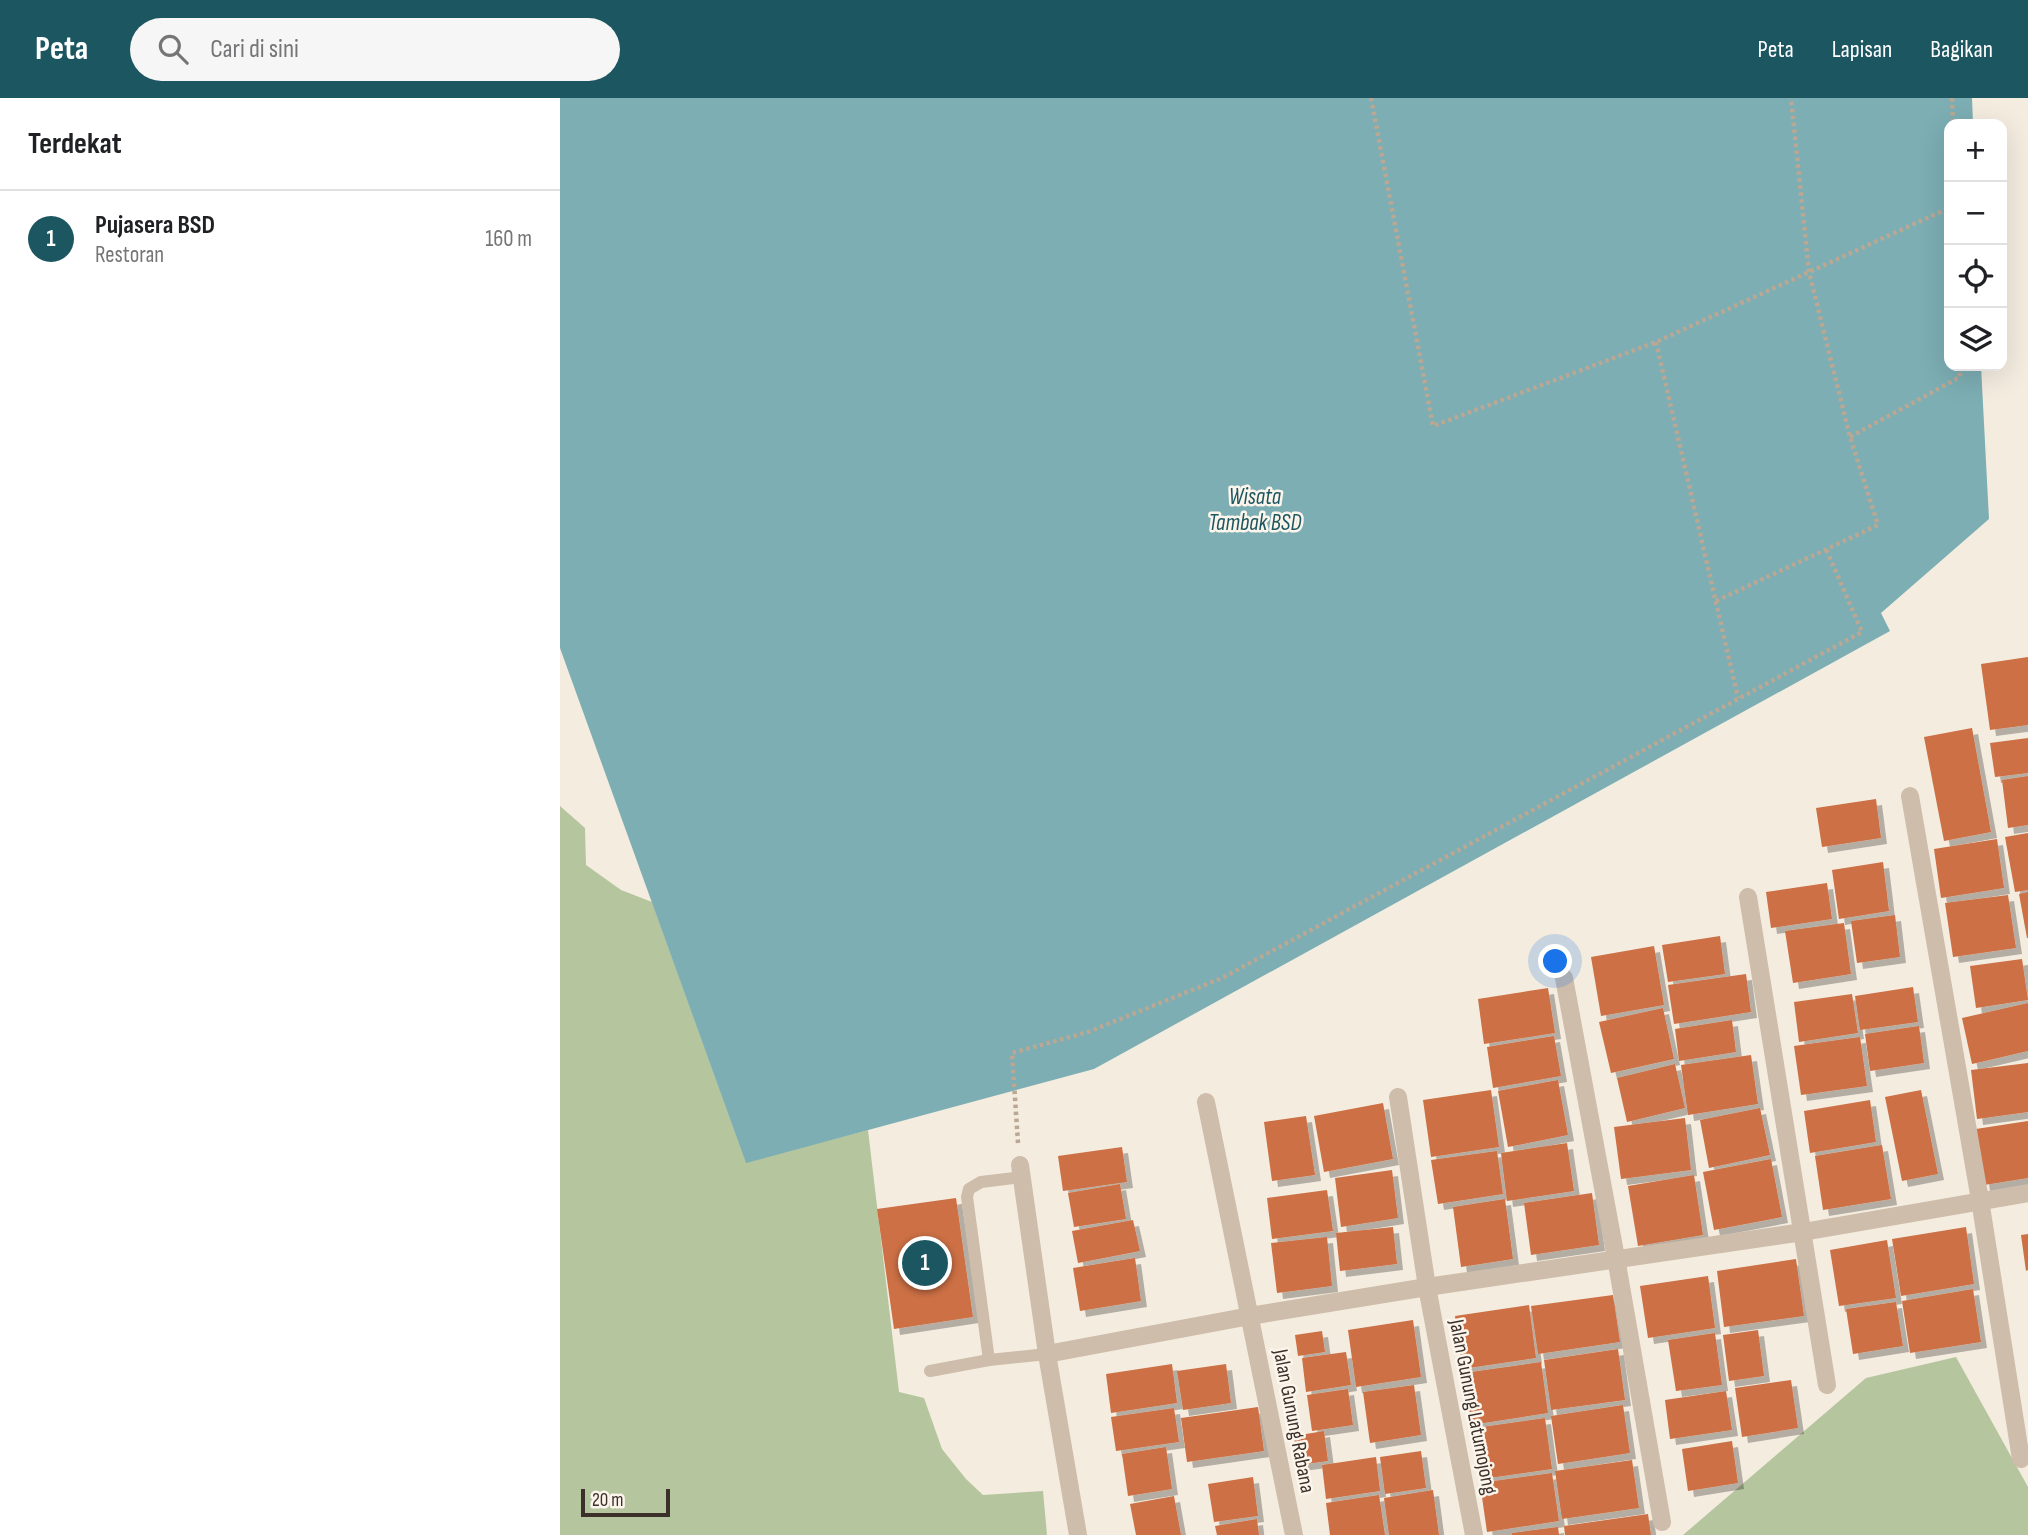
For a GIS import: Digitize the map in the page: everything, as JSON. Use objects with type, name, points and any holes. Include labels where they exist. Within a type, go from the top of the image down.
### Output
[{"type":"street","points":[[1910,796],[1980,1200],[2021,1459]]},
{"type":"street","points":[[1748,897],[1828,1385]]},
{"type":"street","points":[[1564,978],[1662,1522]]},
{"type":"street","name":"Jalan Gunung Latumojong","points":[[1398,1097],[1427,1287],[1474,1535]]},
{"type":"street","name":"Jalan Gunung Rabana","points":[[1206,1102],[1294,1535]]},
{"type":"street","points":[[1021,1171],[1047,1354],[1078,1535]]},
{"type":"street","points":[[1047,1354],[1250,1315],[1802,1232],[2028,1193]]},
{"type":"lane","points":[[989,1360],[967,1197],[969,1189],[981,1182],[1021,1171]]},
{"type":"lane","points":[[930,1371],[989,1360],[1047,1354]]},
{"type":"path","points":[[1371,98],[1433,426],[1656,342],[1944,210]]},
{"type":"path","points":[[1716,601],[1878,525],[1850,437],[1809,272],[1791,98]]},
{"type":"path","points":[[1952,98],[1953,119]]},
{"type":"path","points":[[1656,342],[1738,698]]},
{"type":"path","points":[[1850,437],[1960,377],[1960,371]]},
{"type":"path","points":[[1021,1171],[1012,1053],[1088,1032],[1222,978],[1862,632],[1826,549]]},
{"type":"green space","points":[[560,806],[585,828],[586,865],[621,890],[652,902],[746,1162],[868,1130],[899,1392],[924,1398],[942,1449],[983,1495],[1043,1491],[1047,1535],[560,1535]]},
{"type":"green space","points":[[1956,1357],[2028,1487],[2028,1535],[1683,1535],[1866,1378]]},
{"type":"water","name":"Wisata Tambak BSD","points":[[560,98],[1972,98],[1973,119],[1944,119],[1944,371],[1981,371],[1989,519],[1881,613],[1890,631],[1094,1069],[746,1163],[560,648]]},
{"type":"building","points":[[2028,657],[2028,725],[1990,730],[1981,664]]},
{"type":"building","points":[[1972,728],[1991,832],[1944,841],[1924,737]]},
{"type":"building","points":[[2028,738],[2028,773],[1995,777],[1990,743]]},
{"type":"building","points":[[2028,776],[2028,825],[2008,828],[2002,780]]},
{"type":"building","points":[[1876,799],[1881,838],[1822,847],[1816,808]]},
{"type":"building","points":[[2028,833],[2028,890],[2015,892],[2005,837]]},
{"type":"building","points":[[1997,839],[2004,888],[1941,898],[1934,849]]},
{"type":"building","points":[[1883,862],[1889,911],[1839,919],[1832,870]]},
{"type":"building","points":[[1827,883],[1832,919],[1771,928],[1766,892]]},
{"type":"building","points":[[2028,892],[2028,938],[2027,938],[2019,894]]},
{"type":"building","points":[[2008,895],[2016,948],[1953,957],[1945,903]]},
{"type":"building","points":[[1895,915],[1900,957],[1857,963],[1851,921]]},
{"type":"building","points":[[1844,923],[1851,974],[1793,983],[1785,931]]},
{"type":"building","points":[[1720,936],[1725,974],[1668,982],[1662,945]]},
{"type":"building","points":[[1654,946],[1664,1005],[1601,1016],[1591,957]]},
{"type":"building","points":[[2022,959],[2028,1000],[1976,1008],[1970,966]]},
{"type":"building","points":[[1746,974],[1751,1012],[1674,1024],[1668,985]]},
{"type":"building","points":[[1913,987],[1918,1022],[1860,1030],[1855,996]]},
{"type":"building","points":[[1548,988],[1555,1033],[1484,1044],[1478,999]]},
{"type":"building","points":[[1852,994],[1858,1033],[1799,1042],[1794,1002]]},
{"type":"building","points":[[2028,1003],[2028,1051],[1972,1064],[1962,1018]]},
{"type":"building","points":[[1663,1008],[1674,1059],[1611,1073],[1599,1022]]},
{"type":"building","points":[[1732,1020],[1736,1052],[1679,1061],[1675,1029]]},
{"type":"building","points":[[1919,1026],[1924,1063],[1870,1071],[1865,1034]]},
{"type":"building","points":[[1554,1036],[1561,1076],[1493,1088],[1487,1047]]},
{"type":"building","points":[[1860,1037],[1867,1086],[1801,1095],[1794,1046]]},
{"type":"building","points":[[1751,1055],[1758,1104],[1688,1115],[1681,1065]]},
{"type":"building","points":[[2028,1063],[2028,1112],[1977,1119],[1971,1070]]},
{"type":"building","points":[[1675,1064],[1685,1108],[1627,1122],[1617,1078]]},
{"type":"building","points":[[1558,1080],[1568,1135],[1508,1147],[1498,1091]]},
{"type":"building","points":[[1491,1090],[1499,1147],[1431,1157],[1423,1100]]},
{"type":"building","points":[[1921,1090],[1938,1174],[1902,1181],[1885,1097]]},
{"type":"building","points":[[1870,1100],[1876,1142],[1810,1153],[1804,1111]]},
{"type":"building","points":[[1383,1103],[1393,1159],[1324,1172],[1314,1116]]},
{"type":"building","points":[[1760,1108],[1770,1155],[1709,1168],[1700,1120]]},
{"type":"building","points":[[1306,1116],[1315,1175],[1272,1181],[1264,1122]]},
{"type":"building","points":[[1685,1118],[1691,1170],[1621,1179],[1614,1127]]},
{"type":"building","points":[[2028,1121],[2028,1178],[1984,1185],[1976,1129]]},
{"type":"building","points":[[1567,1143],[1574,1191],[1507,1201],[1501,1153]]},
{"type":"building","points":[[1882,1145],[1891,1199],[1823,1210],[1815,1156]]},
{"type":"building","points":[[1122,1147],[1127,1182],[1063,1191],[1058,1156]]},
{"type":"building","points":[[1497,1151],[1503,1194],[1438,1204],[1431,1160]]},
{"type":"building","points":[[1771,1159],[1782,1217],[1714,1230],[1703,1172]]},
{"type":"building","points":[[1392,1170],[1398,1218],[1341,1227],[1335,1178]]},
{"type":"building","points":[[1694,1175],[1703,1235],[1638,1246],[1628,1186]]},
{"type":"building","points":[[1120,1184],[1126,1219],[1074,1227],[1068,1193]]},
{"type":"building","points":[[1327,1190],[1333,1231],[1272,1239],[1267,1198]]},
{"type":"building","points":[[1592,1193],[1599,1245],[1531,1255],[1524,1203]]},
{"type":"building","points":[[956,1198],[973,1317],[894,1329],[877,1209]]},
{"type":"building","points":[[1505,1199],[1513,1259],[1461,1267],[1453,1207]]},
{"type":"building","points":[[1133,1220],[1140,1251],[1078,1263],[1072,1231]]},
{"type":"building","points":[[1393,1227],[1397,1264],[1340,1271],[1336,1233]]},
{"type":"building","points":[[1966,1227],[1974,1284],[1901,1296],[1892,1239]]},
{"type":"building","points":[[2028,1234],[2028,1270],[2026,1271],[2021,1235]]},
{"type":"building","points":[[1327,1237],[1332,1286],[1277,1293],[1271,1243]]},
{"type":"building","points":[[1887,1240],[1896,1298],[1839,1306],[1830,1250]]},
{"type":"building","points":[[1135,1258],[1141,1301],[1080,1311],[1073,1268]]},
{"type":"building","points":[[1796,1259],[1804,1316],[1724,1327],[1717,1271]]},
{"type":"building","points":[[1708,1276],[1715,1328],[1648,1338],[1640,1286]]},
{"type":"building","points":[[1973,1289],[1981,1342],[1910,1353],[1902,1301]]},
{"type":"building","points":[[1613,1295],[1620,1342],[1538,1354],[1531,1306]]},
{"type":"building","points":[[1896,1302],[1903,1346],[1853,1354],[1846,1309]]},
{"type":"building","points":[[1529,1305],[1536,1358],[1462,1369],[1455,1316]]},
{"type":"building","points":[[1413,1320],[1421,1377],[1356,1387],[1348,1330]]},
{"type":"building","points":[[1758,1330],[1764,1376],[1729,1381],[1723,1335]]},
{"type":"building","points":[[1322,1331],[1325,1352],[1298,1356],[1295,1335]]},
{"type":"building","points":[[1715,1333],[1722,1385],[1676,1391],[1668,1340]]},
{"type":"building","points":[[1618,1349],[1625,1400],[1551,1410],[1544,1360]]},
{"type":"building","points":[[1346,1352],[1351,1385],[1306,1392],[1302,1358]]},
{"type":"building","points":[[1541,1362],[1548,1413],[1471,1425],[1464,1373]]},
{"type":"building","points":[[1172,1364],[1177,1403],[1111,1413],[1106,1374]]},
{"type":"building","points":[[1226,1364],[1231,1403],[1183,1410],[1177,1371]]},
{"type":"building","points":[[1791,1380],[1798,1428],[1742,1437],[1735,1388]]},
{"type":"building","points":[[1414,1385],[1421,1435],[1370,1443],[1363,1392]]},
{"type":"building","points":[[1348,1389],[1353,1425],[1312,1431],[1307,1395]]},
{"type":"building","points":[[1726,1391],[1732,1430],[1670,1439],[1665,1400]]},
{"type":"building","points":[[1623,1405],[1630,1453],[1558,1464],[1551,1416]]},
{"type":"building","points":[[1258,1407],[1264,1451],[1187,1462],[1181,1418]]},
{"type":"building","points":[[1174,1408],[1179,1442],[1116,1451],[1111,1417]]},
{"type":"building","points":[[1545,1418],[1552,1469],[1482,1479],[1475,1428]]},
{"type":"building","points":[[1324,1431],[1328,1461],[1298,1465],[1294,1436]]},
{"type":"building","points":[[1732,1441],[1738,1483],[1688,1491],[1682,1449]]},
{"type":"building","points":[[1166,1447],[1172,1489],[1128,1496],[1122,1454]]},
{"type":"building","points":[[1421,1451],[1426,1488],[1385,1494],[1380,1457]]},
{"type":"building","points":[[1376,1457],[1380,1491],[1326,1499],[1322,1465]]},
{"type":"building","points":[[1632,1460],[1639,1508],[1562,1519],[1555,1471]]},
{"type":"building","points":[[1552,1473],[1559,1521],[1487,1532],[1480,1483]]},
{"type":"building","points":[[1253,1477],[1258,1516],[1214,1522],[1208,1484]]},
{"type":"building","points":[[1433,1490],[1439,1535],[1389,1535],[1384,1498]]},
{"type":"building","points":[[1379,1495],[1385,1535],[1330,1535],[1326,1503]]},
{"type":"building","points":[[1174,1496],[1181,1535],[1136,1535],[1130,1504]]},
{"type":"building","points":[[1648,1514],[1651,1535],[1565,1535],[1564,1526]]},
{"type":"building","points":[[1257,1519],[1259,1535],[1217,1535],[1215,1526]]},
{"type":"building","points":[[1558,1527],[1559,1535],[1512,1535],[1512,1533]]},
{"type":"place","name":"Pujasera BSD","points":[[925,1263]]}]
